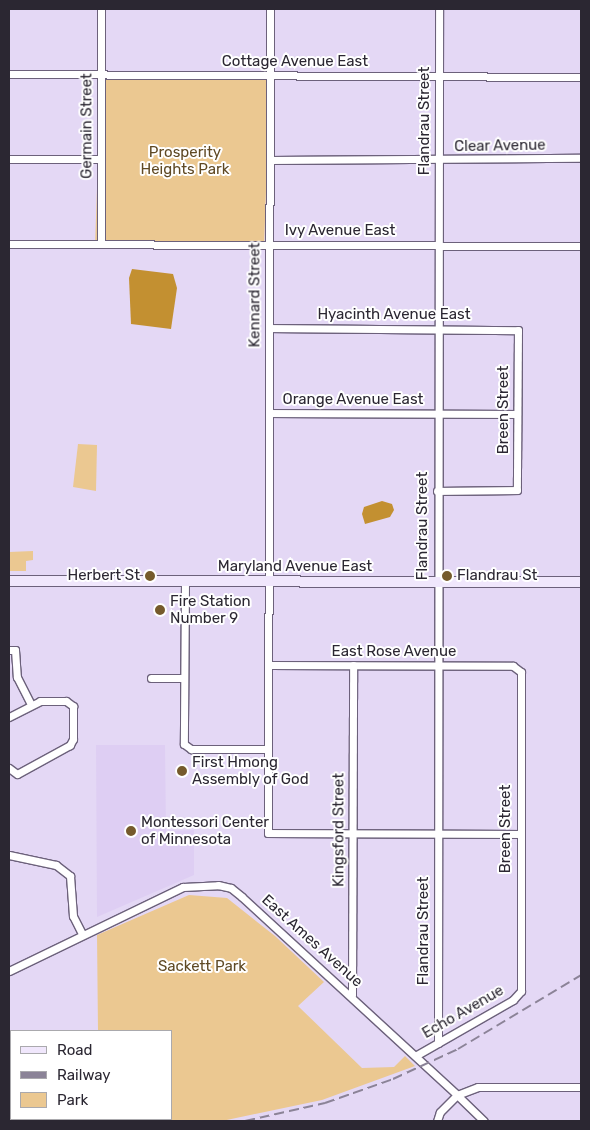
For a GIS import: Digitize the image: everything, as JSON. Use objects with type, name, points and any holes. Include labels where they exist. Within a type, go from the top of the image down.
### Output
[{"type":"main road","name":"Maryland Avenue East","points":[[9,582],[581,582]]},
{"type":"street","name":"Germain Street","points":[[101,9],[101,244]]},
{"type":"street","name":"Kennard Street","points":[[270,9],[268,833],[353,834]]},
{"type":"street","name":"Flandrau Street","points":[[438,1043],[437,491],[439,9]]},
{"type":"street","name":"Cottage Avenue East","points":[[9,74],[581,77]]},
{"type":"street","points":[[9,158],[101,159]]},
{"type":"street","name":"Clear Avenue","points":[[270,160],[581,158]]},
{"type":"street","name":"Ivy Avenue East","points":[[9,244],[581,246]]},
{"type":"street","name":"Hyacinth Avenue East","points":[[269,328],[518,330]]},
{"type":"street","name":"Breen Street","points":[[437,491],[518,490],[518,330]]},
{"type":"street","name":"Orange Avenue East","points":[[269,413],[518,414]]},
{"type":"street","points":[[185,582],[185,747],[268,749]]},
{"type":"street","points":[[12,650],[17,677],[31,704]]},
{"type":"street","name":"East Rose Avenue","points":[[268,665],[518,668]]},
{"type":"street","name":"Kingsford Street","points":[[352,995],[353,666]]},
{"type":"street","name":"Breen Street","points":[[518,668],[521,991]]},
{"type":"street","points":[[151,678],[184,678]]},
{"type":"street","points":[[9,717],[40,701],[72,704],[72,743],[17,774],[9,768]]},
{"type":"street","points":[[353,834],[520,834]]},
{"type":"street","points":[[9,856],[56,865],[70,876],[73,916],[82,934]]},
{"type":"street","name":"East Ames Avenue","points":[[9,970],[183,887],[218,885],[231,888],[352,995],[484,1121]]},
{"type":"street","name":"Echo Avenue","points":[[417,1055],[514,1000],[521,991]]},
{"type":"street","points":[[437,1121],[440,1112],[457,1094],[478,1087],[581,1087]]},
{"type":"shaded area","points":[[132,269],[173,274],[177,288],[171,329],[131,324],[129,278]]},
{"type":"shaded area","points":[[382,501],[392,504],[394,510],[390,517],[365,524],[362,514],[364,507]]},
{"type":"shaded area","name":"Montessori Center of Minnesota","points":[[96,745],[165,745],[166,831],[194,830],[194,875],[97,917]]},
{"type":"green space","name":"Prosperity Heights Park","points":[[101,74],[270,80],[264,250],[95,244]]},
{"type":"green space","points":[[78,444],[97,445],[96,491],[73,487]]},
{"type":"green space","points":[[33,551],[33,560],[26,561],[26,571],[9,571],[9,552]]},
{"type":"green space","name":"Sackett Park","points":[[189,895],[227,898],[275,936],[324,982],[298,1006],[362,1068],[394,1067],[405,1056],[415,1066],[322,1100],[222,1121],[9,1121],[9,1117],[10,1120],[172,1120],[172,1030],[98,1030],[97,935]]},
{"type":"railway","points":[[245,1121],[325,1103],[393,1079],[458,1049],[581,975]]},
{"type":"place","name":"Herbert St","points":[[150,576]]},
{"type":"place","name":"Flandrau St","points":[[447,576]]},
{"type":"place","name":"Fire Station Number 9","points":[[160,610]]},
{"type":"place","name":"First Hmong Assembly of God","points":[[182,771]]},
{"type":"place","name":"Montessori Center of Minnesota","points":[[131,831]]}]
